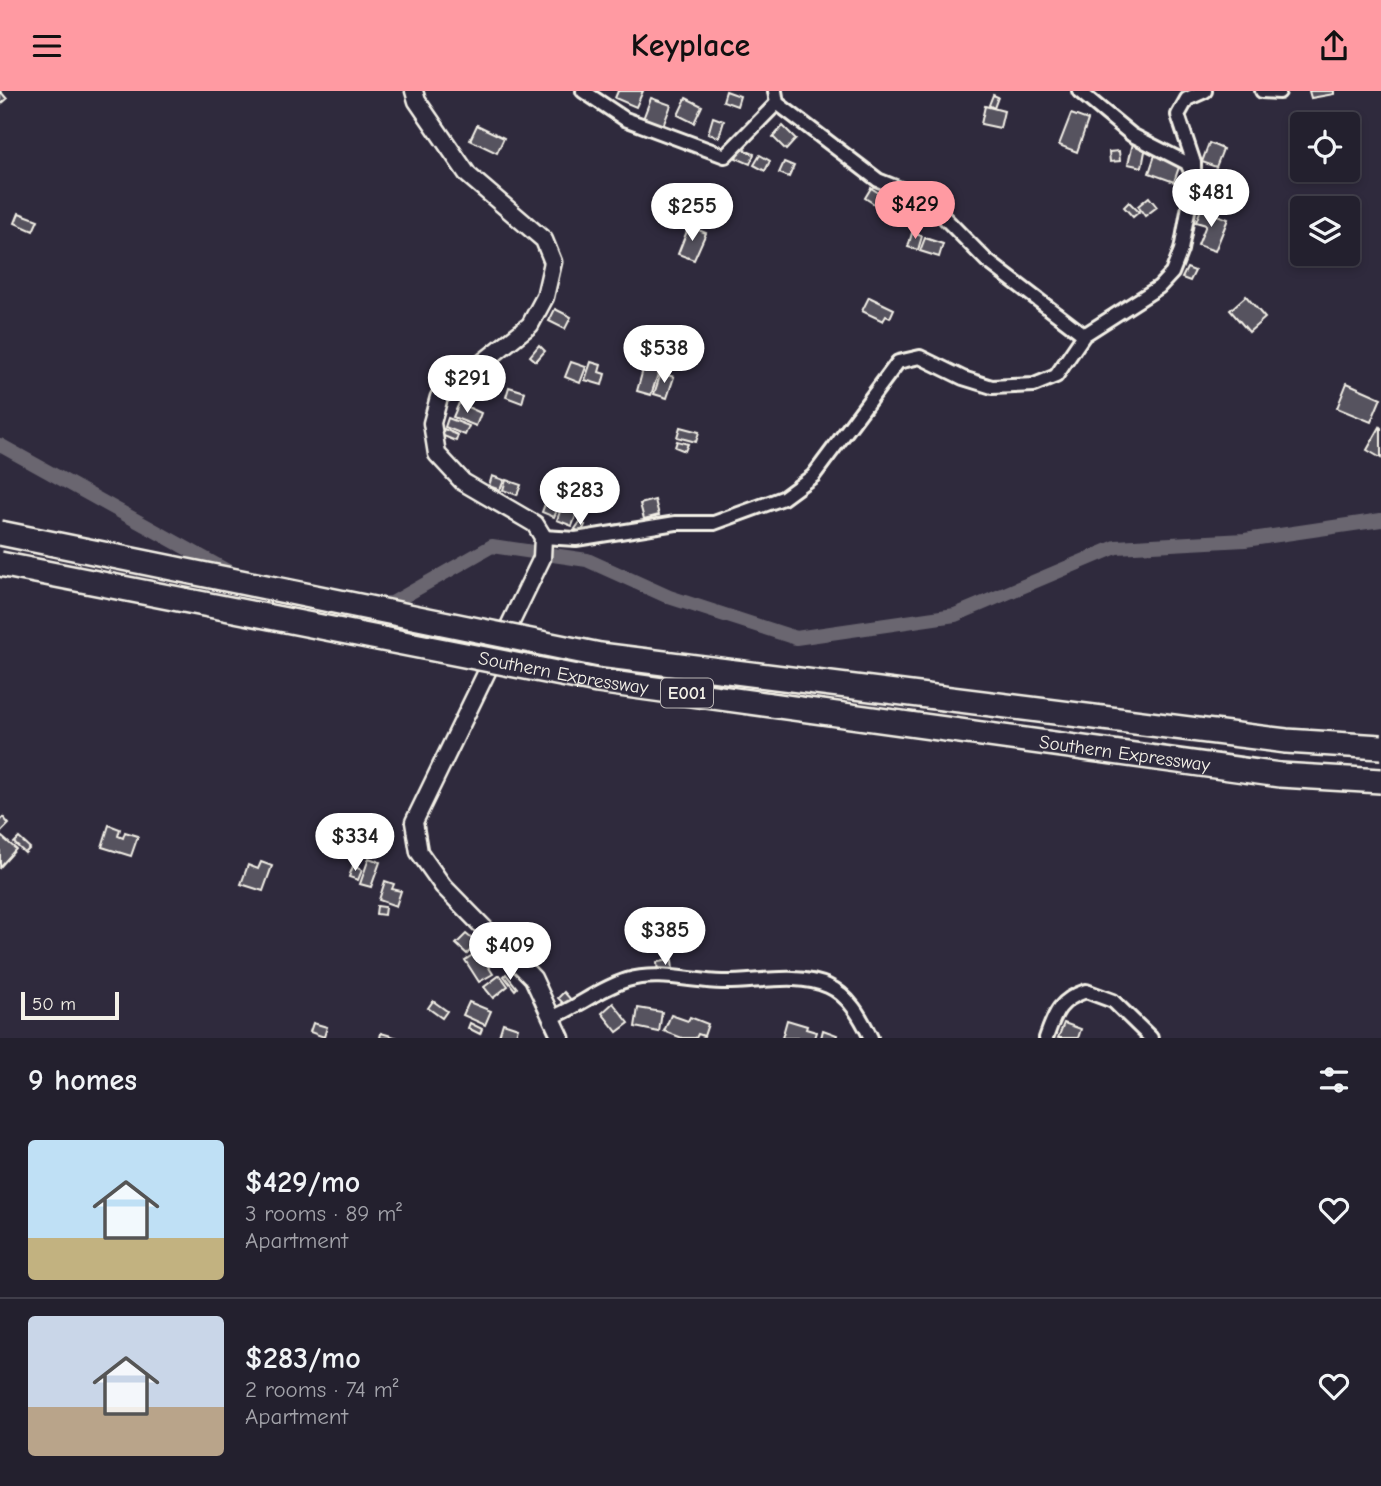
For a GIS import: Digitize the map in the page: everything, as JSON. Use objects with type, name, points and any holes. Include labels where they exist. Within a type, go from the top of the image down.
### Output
[{"type":"highway","name":"Southern Expressway","points":[[0,533],[600,655],[1286,741],[1381,747]]},
{"type":"highway","name":"Southern Expressway","points":[[0,564],[597,681],[1280,775],[1381,781]]},
{"type":"street","points":[[414,91],[417,101],[468,175],[544,240],[553,262],[545,297],[530,325],[439,397],[432,423],[437,454],[463,482],[536,524],[543,545],[414,822],[419,852],[443,886],[533,978],[561,1038]]},
{"type":"street","points":[[583,91],[625,119],[725,156],[776,97],[878,180],[926,199],[986,260],[1084,335]]},
{"type":"street","points":[[1079,91],[1132,135],[1187,163],[1194,178]]},
{"type":"street","points":[[543,545],[676,523],[714,523],[783,498],[813,476],[898,362],[920,357],[963,378],[992,387],[1034,385],[1056,376],[1084,335],[1159,287],[1172,272],[1181,250],[1194,178],[1194,163],[1178,115],[1187,99],[1205,91]]},
{"type":"street","points":[[1262,91],[1279,92]]},
{"type":"street","points":[[551,1018],[608,986],[644,976],[725,982],[802,980],[831,987],[850,1003],[871,1038]]},
{"type":"street","points":[[1046,1038],[1057,1011],[1068,999],[1086,992],[1113,1001],[1151,1038]]},
{"type":"building","points":[[0,91],[7,99],[0,105]]},
{"type":"building","points":[[618,91],[643,91],[636,107],[615,98]]},
{"type":"building","points":[[726,91],[740,96],[737,106],[723,101]]},
{"type":"building","points":[[1309,91],[1334,91],[1334,94],[1311,98]]},
{"type":"building","points":[[993,95],[998,97],[994,108],[989,105]]},
{"type":"building","points":[[651,98],[671,105],[663,126],[643,119]]},
{"type":"building","points":[[686,98],[702,106],[694,123],[678,115]]},
{"type":"building","points":[[985,106],[1004,111],[1000,128],[981,124]]},
{"type":"building","points":[[1071,114],[1088,120],[1077,152],[1059,145]]},
{"type":"building","points":[[713,117],[724,121],[719,137],[708,134]]},
{"type":"building","points":[[477,125],[504,138],[497,153],[470,140]]},
{"type":"building","points":[[783,126],[796,139],[786,150],[773,137]]},
{"type":"building","points":[[1133,143],[1146,146],[1142,167],[1128,164]]},
{"type":"building","points":[[1209,143],[1223,149],[1216,167],[1202,162]]},
{"type":"building","points":[[740,148],[754,154],[750,164],[736,158]]},
{"type":"building","points":[[1119,151],[1120,161],[1110,162],[1109,152]]},
{"type":"building","points":[[760,155],[770,161],[765,171],[754,165]]},
{"type":"building","points":[[1155,155],[1180,164],[1174,182],[1149,173]]},
{"type":"building","points":[[784,162],[794,166],[789,177],[779,173]]},
{"type":"building","points":[[871,188],[882,195],[876,205],[865,198]]},
{"type":"building","points":[[1149,197],[1157,207],[1145,216],[1138,206]]},
{"type":"building","points":[[1129,202],[1139,212],[1133,217],[1124,207]]},
{"type":"building","points":[[1201,209],[1228,219],[1215,251],[1198,245],[1206,225],[1196,222]]},
{"type":"building","points":[[19,213],[38,220],[33,231],[15,223]]},
{"type":"building","points":[[689,226],[706,233],[694,260],[678,254]]},
{"type":"building","points":[[912,233],[922,236],[918,250],[908,247]]},
{"type":"building","points":[[925,238],[943,244],[939,257],[920,251]]},
{"type":"building","points":[[1187,268],[1195,271],[1190,281],[1182,278]]},
{"type":"building","points":[[1246,296],[1265,318],[1249,332],[1230,310]]},
{"type":"building","points":[[869,297],[894,309],[890,318],[886,316],[883,321],[862,311]]},
{"type":"building","points":[[555,309],[571,317],[565,329],[549,321]]},
{"type":"building","points":[[653,344],[665,347],[660,366],[647,362]]},
{"type":"building","points":[[539,345],[545,351],[536,361],[530,356]]},
{"type":"building","points":[[571,362],[586,367],[580,383],[565,377]]},
{"type":"building","points":[[591,362],[601,365],[599,372],[605,374],[602,385],[585,380]]},
{"type":"building","points":[[644,366],[659,371],[651,395],[637,391]]},
{"type":"building","points":[[661,373],[674,377],[667,398],[654,394]]},
{"type":"building","points":[[1347,383],[1381,398],[1371,422],[1337,408]]},
{"type":"building","points":[[509,387],[525,392],[522,403],[506,397]]},
{"type":"building","points":[[459,403],[481,413],[476,426],[453,417]]},
{"type":"building","points":[[448,418],[469,426],[465,435],[445,427]]},
{"type":"building","points":[[680,427],[699,432],[696,442],[677,437]]},
{"type":"building","points":[[1381,428],[1381,458],[1367,450]]},
{"type":"building","points":[[444,429],[458,435],[456,441],[441,435]]},
{"type":"building","points":[[677,441],[688,444],[685,451],[675,447]]},
{"type":"building","points":[[492,476],[504,480],[500,490],[489,486]]},
{"type":"building","points":[[506,480],[521,485],[517,495],[503,490]]},
{"type":"building","points":[[568,489],[584,495],[572,526],[557,520]]},
{"type":"building","points":[[547,499],[560,504],[554,517],[542,512]]},
{"type":"building","points":[[592,500],[605,505],[602,512],[589,506]]},
{"type":"building","points":[[655,500],[659,515],[644,519],[640,504]]},
{"type":"building","points":[[580,522],[585,525],[581,533],[575,529]]},
{"type":"building","points":[[3,817],[9,824],[0,833],[0,820]]},
{"type":"building","points":[[109,825],[120,829],[118,836],[123,838],[125,832],[138,836],[131,856],[102,847]]},
{"type":"building","points":[[2,837],[16,849],[0,867],[0,839]]},
{"type":"building","points":[[19,838],[30,848],[25,853],[14,843]]},
{"type":"building","points":[[369,858],[380,862],[371,887],[360,884]]},
{"type":"building","points":[[261,862],[272,866],[263,891],[241,884],[248,865],[258,869]]},
{"type":"building","points":[[353,866],[362,870],[358,880],[349,877]]},
{"type":"building","points":[[385,881],[394,884],[392,889],[401,891],[396,906],[379,900]]},
{"type":"building","points":[[377,906],[385,907],[384,915],[376,914]]},
{"type":"building","points":[[497,924],[510,934],[506,939],[493,929]]},
{"type":"building","points":[[466,934],[477,943],[467,954],[456,944]]},
{"type":"building","points":[[474,954],[476,958],[481,955],[493,974],[479,982],[465,960]]},
{"type":"building","points":[[672,960],[673,972],[658,973],[657,962]]},
{"type":"building","points":[[506,974],[517,988],[515,990],[504,976]]},
{"type":"building","points":[[500,975],[508,986],[493,998],[484,987]]},
{"type":"building","points":[[564,992],[573,1002],[567,1007],[558,998]]},
{"type":"building","points":[[433,1001],[447,1011],[442,1018],[428,1008]]},
{"type":"building","points":[[469,1002],[491,1011],[485,1025],[463,1015]]},
{"type":"building","points":[[613,1003],[629,1023],[617,1032],[602,1013]]},
{"type":"building","points":[[638,1008],[662,1012],[659,1032],[635,1027]]},
{"type":"building","points":[[671,1015],[688,1021],[690,1017],[708,1024],[704,1036],[698,1034],[696,1038],[682,1038],[664,1031]]},
{"type":"building","points":[[787,1020],[807,1026],[806,1029],[816,1032],[814,1038],[782,1038]]},
{"type":"building","points":[[313,1023],[327,1027],[324,1037],[310,1032]]},
{"type":"building","points":[[470,1023],[482,1029],[480,1034],[468,1028]]},
{"type":"building","points":[[503,1023],[518,1028],[515,1038],[499,1036]]},
{"type":"building","points":[[1064,1023],[1081,1029],[1078,1038],[1058,1038]]},
{"type":"building","points":[[823,1030],[837,1035],[836,1038],[821,1038]]},
{"type":"building","points":[[381,1033],[398,1038],[380,1038]]},
{"type":"waterway","points":[[0,445],[233,574]]},
{"type":"waterway","points":[[377,604],[392,603],[492,546],[587,560],[669,597],[796,638],[955,615],[1116,547],[1245,540],[1381,520]]}]
